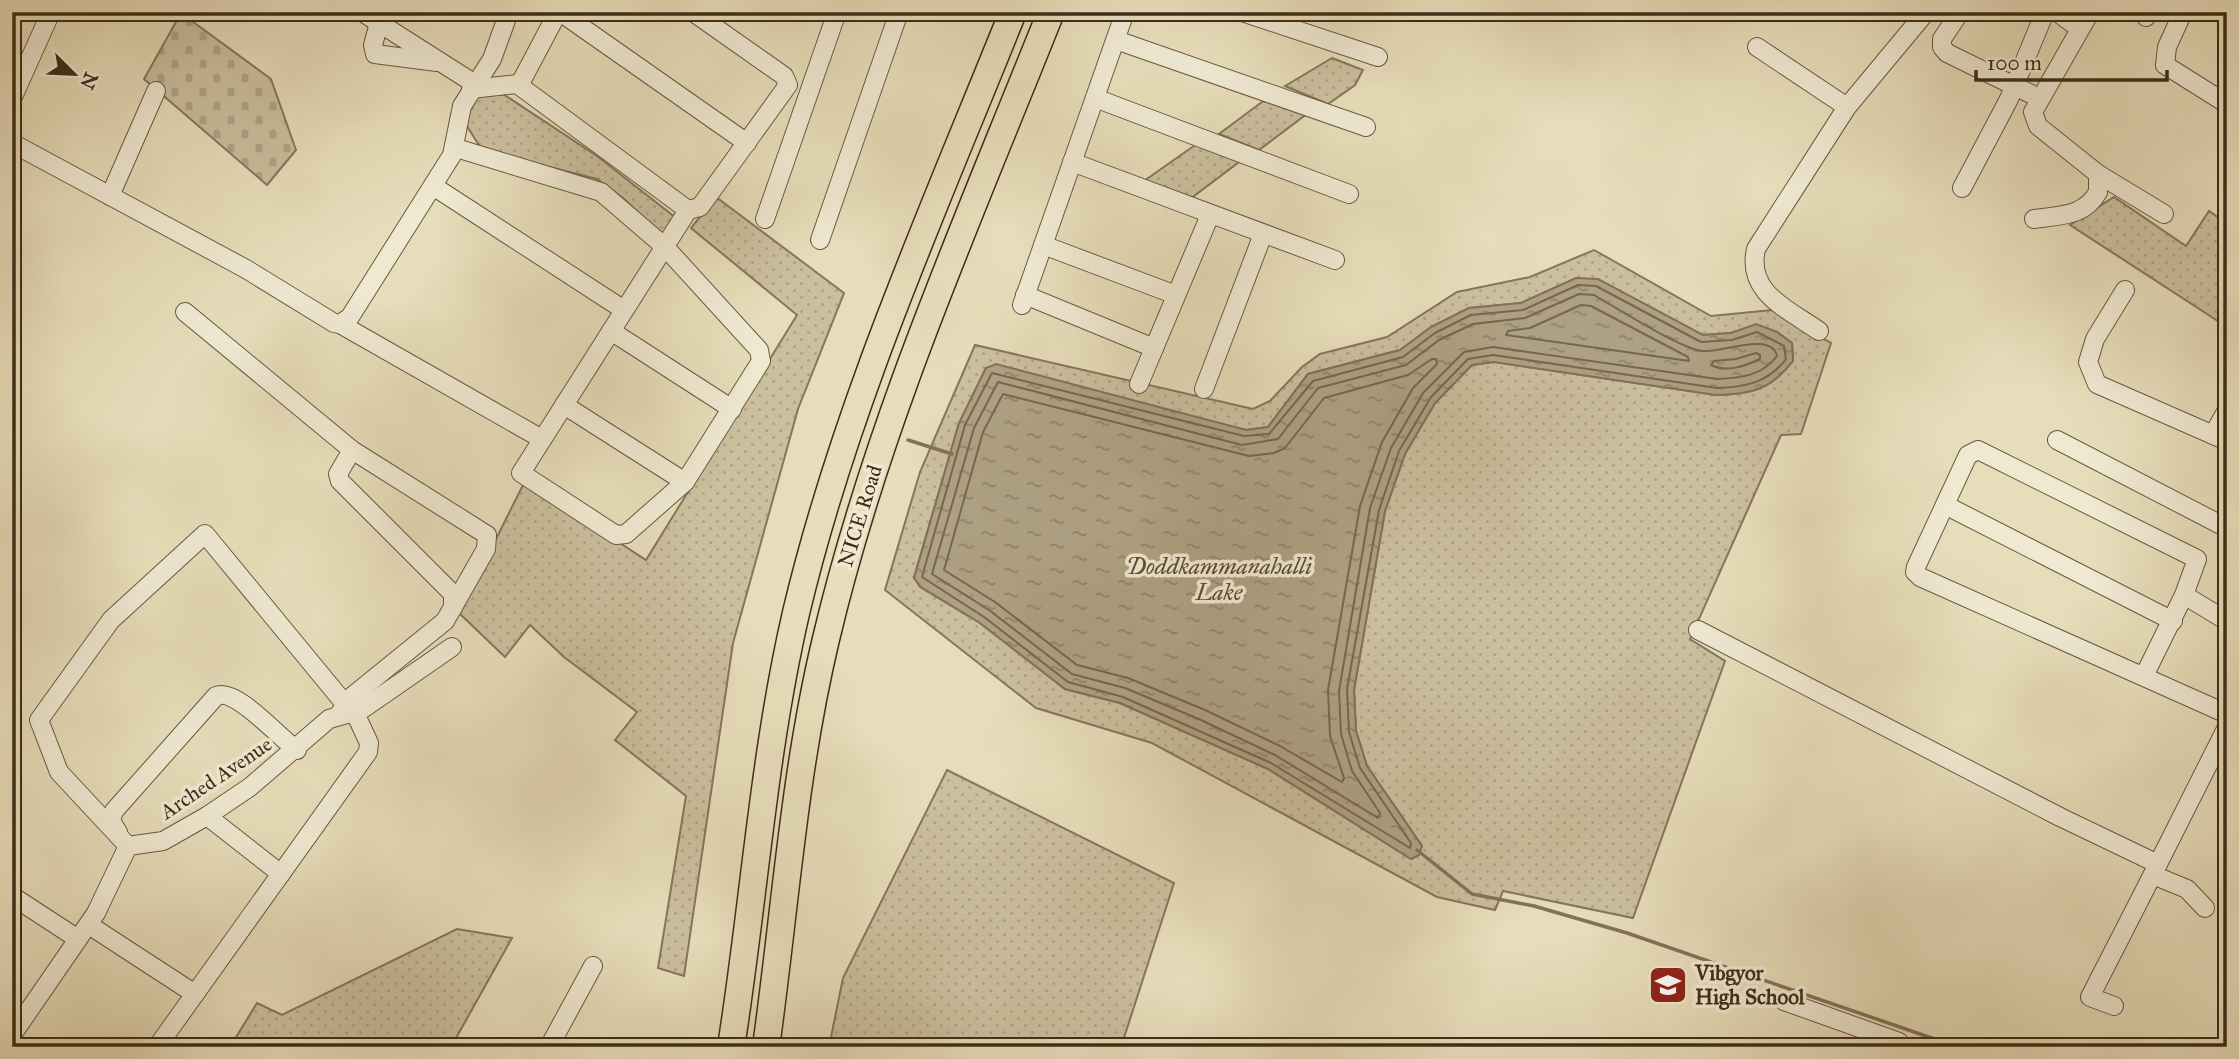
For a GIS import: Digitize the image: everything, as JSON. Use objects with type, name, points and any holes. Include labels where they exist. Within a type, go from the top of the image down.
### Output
[{"type":"highway","name":"NICE Road","points":[[731,1047],[763,803],[796,614],[838,461],[1013,12]]},
{"type":"highway","name":"NICE Road","points":[[766,1047],[795,820],[825,641],[864,497],[904,385],[1051,12]]},
{"type":"street","points":[[12,99],[51,12]]},
{"type":"street","points":[[362,12],[473,86],[517,84],[688,210]]},
{"type":"street","points":[[340,324],[350,317],[456,148],[459,114],[473,86],[492,59],[509,12]]},
{"type":"street","points":[[517,84],[526,75],[559,12],[747,143]]},
{"type":"street","points":[[456,148],[601,192],[665,247],[759,350],[761,360],[685,482],[626,534],[616,535],[521,473],[542,439],[665,247],[688,210],[699,207],[786,90],[788,80],[693,12]]},
{"type":"street","points":[[765,219],[837,12]]},
{"type":"street","points":[[820,240],[899,12]]},
{"type":"street","points":[[1125,12],[1023,300],[1154,348]]},
{"type":"street","points":[[1241,12],[1378,57]]},
{"type":"street","points":[[1819,331],[1762,290],[1754,275],[1755,249],[1847,107],[1926,12]]},
{"type":"street","points":[[1960,12],[1942,39],[1942,47],[2039,98]]},
{"type":"street","points":[[1962,188],[2014,86],[2045,12]]},
{"type":"street","points":[[2057,12],[2086,17],[2039,98],[2033,112],[2038,127],[2098,174],[2164,214]]},
{"type":"street","points":[[2183,12],[2167,47],[2165,65],[2227,104]]},
{"type":"street","points":[[2220,12],[2227,15]]},
{"type":"street","points":[[379,23],[373,45],[375,54],[442,63]]},
{"type":"street","points":[[1116,40],[1366,127]]},
{"type":"street","points":[[1757,47],[1847,107]]},
{"type":"street","points":[[110,196],[156,92]]},
{"type":"street","points":[[1095,98],[1349,194]]},
{"type":"street","points":[[12,143],[542,439]]},
{"type":"street","points":[[1072,162],[1335,260]]},
{"type":"street","points":[[2034,219],[2073,214],[2084,209],[2098,191],[2098,174]]},
{"type":"street","points":[[433,186],[624,310]]},
{"type":"street","points":[[1139,384],[1210,215]]},
{"type":"street","points":[[1204,389],[1263,234]]},
{"type":"street","points":[[1043,245],[1176,295]]},
{"type":"street","points":[[2125,290],[2095,339],[2088,362],[2097,384],[2220,438],[2227,410]]},
{"type":"street","points":[[185,312],[352,450],[338,474],[340,481],[453,594],[453,608]]},
{"type":"street","points":[[611,331],[732,409]]},
{"type":"street","points":[[564,405],[685,482]]},
{"type":"street","points":[[2057,440],[2227,528]]},
{"type":"street","name":"Arched Avenue","points":[[128,846],[163,841],[250,787],[297,750],[329,719],[346,711],[445,621],[453,608],[486,549],[487,535],[352,450]]},
{"type":"street","points":[[2144,676],[2173,621],[2197,559],[1984,452],[1978,450],[1968,455],[1915,572],[1920,577],[2227,714]]},
{"type":"street","points":[[1945,505],[2173,621]]},
{"type":"street","points":[[128,846],[58,772],[39,720],[111,620],[205,534],[369,743],[368,752],[157,1047]]},
{"type":"street","points":[[2184,595],[2227,621]]},
{"type":"street","points":[[1698,630],[2155,869],[2187,889],[2205,908]]},
{"type":"street","points":[[346,711],[452,647]]},
{"type":"street","points":[[128,846],[111,821],[114,811],[216,696],[227,693],[239,699],[277,736],[297,750]]},
{"type":"street","points":[[2114,1006],[2090,997],[2227,727]]},
{"type":"street","points":[[207,816],[281,874]]},
{"type":"street","points":[[12,1035],[84,932],[128,846]]},
{"type":"street","points":[[12,896],[84,932],[195,994]]},
{"type":"street","points":[[549,1047],[593,966]]},
{"type":"street","points":[[1784,1001],[1899,1042],[1902,1047]]},
{"type":"green space","points":[[181,13],[271,79],[296,150],[267,185],[144,79]]},
{"type":"green space","points":[[1332,58],[1363,70],[1355,85],[1328,104],[1285,86]]},
{"type":"green space","points":[[503,94],[597,156],[676,218],[664,237],[623,198],[597,179],[482,150],[465,123],[466,109],[480,96]]},
{"type":"green space","points":[[1266,99],[1308,113],[1259,150],[1219,134]]},
{"type":"green space","points":[[1198,143],[1243,159],[1190,199],[1144,181]]},
{"type":"green space","points":[[716,197],[844,293],[798,409],[733,643],[684,976],[658,968],[686,796],[615,740],[637,712],[564,657],[530,625],[505,657],[459,613],[525,481],[646,560],[797,315],[691,228]]},
{"type":"green space","points":[[2114,197],[2186,246],[2209,211],[2227,224],[2227,327],[2070,225]]},
{"type":"green space","points":[[1594,250],[1711,316],[1772,310],[1831,343],[1801,434],[1781,435],[1690,639],[1725,661],[1633,918],[1503,891],[1495,910],[1437,897],[1152,743],[1036,708],[885,590],[920,472],[975,345],[1253,409],[1270,401],[1302,367],[1320,354],[1387,337],[1457,292],[1530,277]],"holes":[[[1576,278],[1703,335],[1731,333],[1756,325],[1777,332],[1792,343],[1793,361],[1785,371],[1759,388],[1716,395],[1494,362],[1472,365],[1435,403],[1405,454],[1385,511],[1354,690],[1356,731],[1367,766],[1422,846],[1412,859],[1268,769],[1120,703],[1065,689],[980,623],[920,587],[914,577],[959,423],[986,368],[1246,430],[1268,427],[1308,374],[1400,350],[1431,327],[1469,308],[1521,303]]]},
{"type":"green space","points":[[947,770],[1174,883],[1121,1047],[829,1047],[843,978]]},
{"type":"green space","points":[[457,929],[512,938],[451,1047],[230,1047],[257,1003],[282,1015]]},
{"type":"water","name":"Doddkammanahalli Lake","points":[[1576,278],[1598,279],[1703,335],[1731,333],[1756,324],[1777,332],[1792,343],[1793,361],[1785,371],[1759,388],[1716,395],[1494,362],[1472,365],[1435,403],[1405,454],[1385,511],[1354,690],[1356,731],[1367,766],[1422,846],[1419,855],[1411,859],[1268,769],[1120,703],[1065,689],[980,623],[921,587],[914,578],[959,423],[986,368],[996,364],[1246,430],[1268,427],[1308,374],[1400,350],[1431,327],[1469,308],[1521,303]]},
{"type":"waterway","points":[[908,440],[952,454]]},
{"type":"waterway","points":[[1417,850],[1472,894],[1534,906],[1627,933],[1952,1045]]},
{"type":"place","name":"Vibgyor High School","points":[[1668,985]]}]
